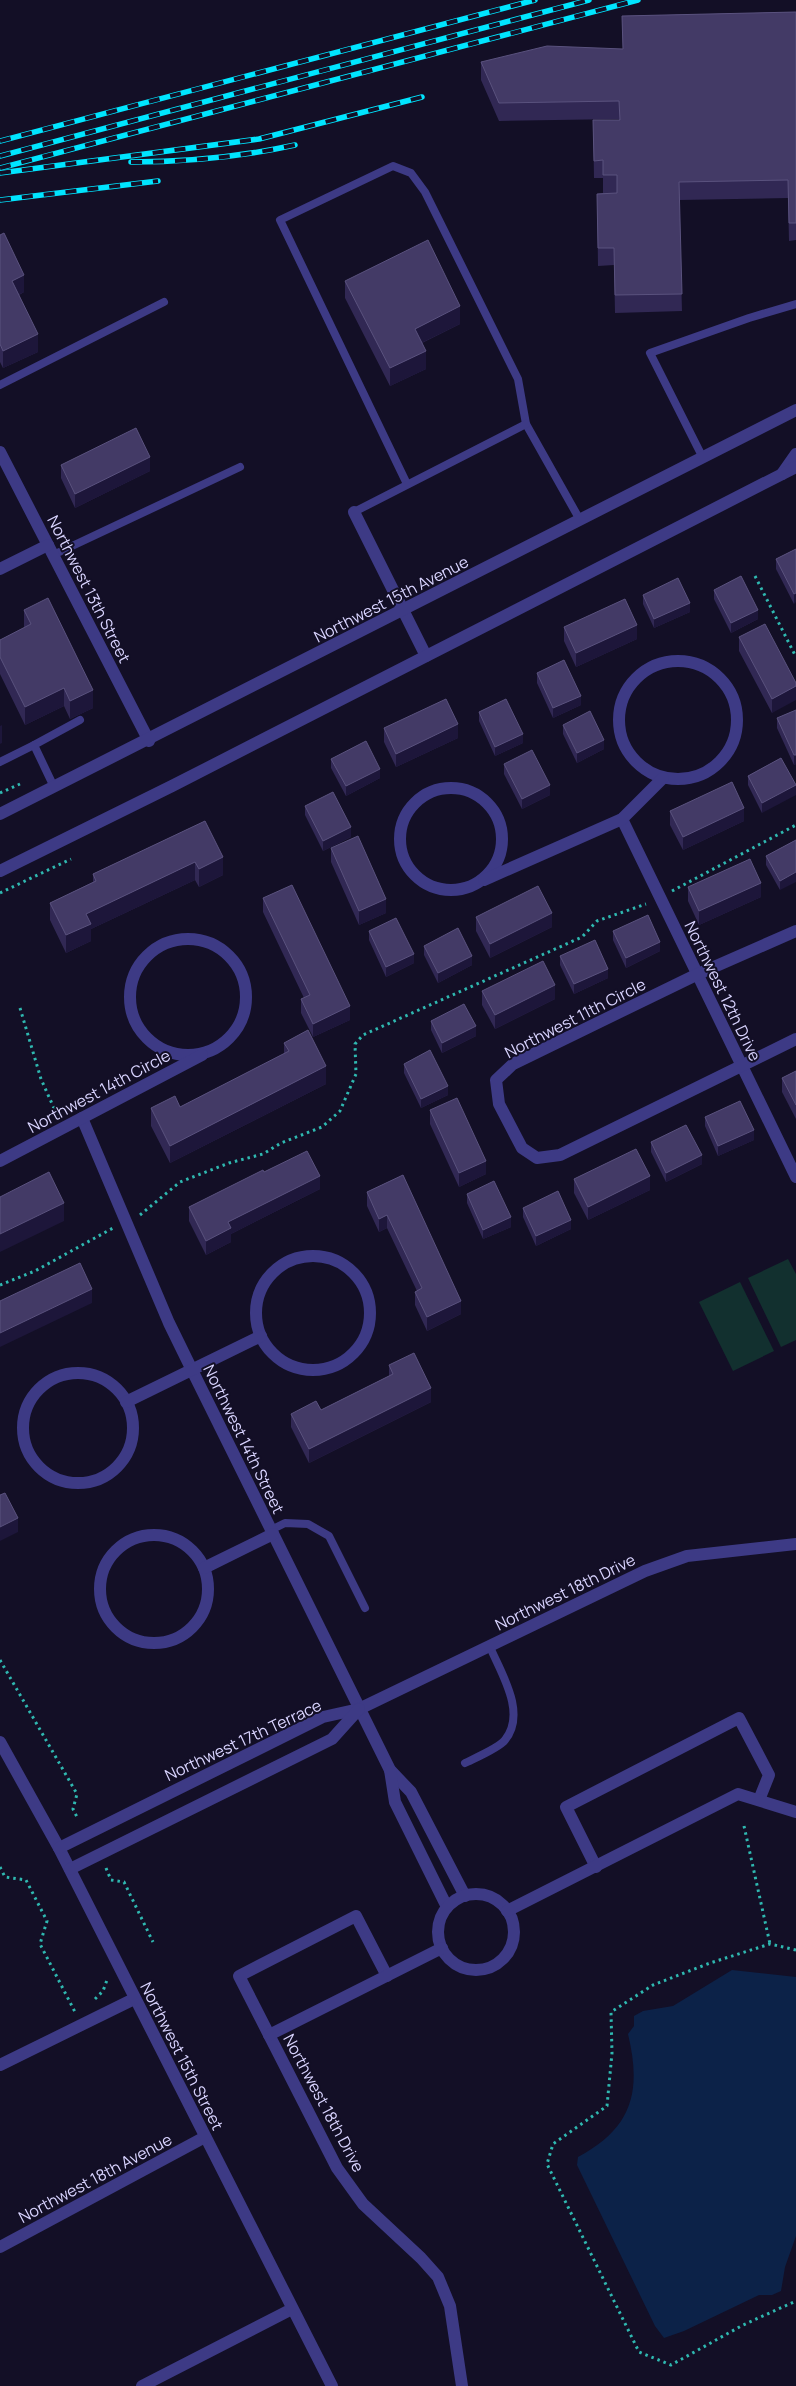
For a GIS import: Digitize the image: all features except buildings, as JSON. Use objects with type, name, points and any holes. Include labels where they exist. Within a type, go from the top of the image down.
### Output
[{"type":"street","name":"Northwest 15th Avenue","points":[[0,814],[148,741],[796,410]]},
{"type":"street","name":"Northwest 13th Street","points":[[0,452],[148,741]]},
{"type":"street","points":[[782,474],[796,454]]},
{"type":"street","points":[[0,871],[172,786],[796,467]]},
{"type":"street","points":[[354,512],[426,656]]},
{"type":"street","points":[[0,569],[50,550]]},
{"type":"street","points":[[475,885],[489,874],[499,858],[502,841],[500,823],[492,807],[478,796],[462,789],[444,788],[428,793],[413,804],[404,819],[400,837],[402,855],[410,870],[423,882],[439,889],[457,890],[475,885],[622,818],[663,778],[684,780],[704,774],[720,762],[728,752],[736,732],[736,710],[730,691],[716,674],[687,661],[667,661],[648,668],[632,681],[620,705],[618,726],[624,746],[631,757],[646,771],[663,778]]},
{"type":"street","name":"Northwest 12th Drive","points":[[622,818],[796,1177]]},
{"type":"street","name":"Northwest 11th Circle","points":[[796,931],[698,974],[514,1064],[496,1080],[499,1104],[522,1148],[537,1158],[560,1155],[796,1039]]},
{"type":"street","name":"Northwest 14th Circle","points":[[0,1161],[213,1050],[229,1038],[241,1021],[246,1002],[244,981],[235,962],[221,948],[202,940],[182,939],[164,943],[147,955],[136,971],[130,991],[132,1011],[141,1031],[156,1045],[174,1053],[194,1055],[213,1050]]},
{"type":"street","name":"Northwest 14th Street","points":[[82,1118],[169,1323],[192,1370],[390,1770],[411,1792],[465,1896]]},
{"type":"street","points":[[306,1256],[326,1257],[344,1265],[359,1278],[368,1296],[370,1316],[366,1335],[355,1352],[339,1364],[320,1370],[300,1369],[282,1361],[267,1347],[261,1336],[257,1328],[256,1308],[260,1288],[272,1272],[288,1261],[306,1256]]},
{"type":"street","points":[[126,1402],[261,1336]]},
{"type":"street","points":[[72,1373],[91,1374],[108,1382],[122,1395],[126,1402],[131,1412],[134,1432],[129,1450],[119,1466],[104,1478],[90,1483],[71,1483],[53,1478],[38,1466],[26,1447],[23,1428],[26,1409],[36,1392],[51,1380],[72,1373]]},
{"type":"street","points":[[204,1568],[272,1532]]},
{"type":"street","points":[[148,1534],[167,1536],[185,1544],[198,1557],[204,1568],[207,1574],[209,1594],[204,1613],[193,1628],[177,1639],[161,1644],[142,1643],[124,1635],[110,1622],[102,1606],[99,1586],[103,1568],[113,1552],[128,1540],[148,1534]]},
{"type":"street","name":"Northwest 18th Drive","points":[[360,1710],[645,1571],[686,1556],[796,1544]]},
{"type":"street","name":"Northwest 17th Terrace","points":[[59,1848],[322,1717],[360,1710]]},
{"type":"street","name":"Northwest 17th Terrace","points":[[70,1870],[332,1739],[360,1710]]},
{"type":"street","points":[[596,1866],[566,1806],[739,1718],[769,1775],[758,1800]]},
{"type":"street","name":"Northwest 15th Street","points":[[0,1742],[59,1848],[332,2386]]},
{"type":"street","name":"Northwest 14th Street","points":[[390,1770],[395,1802],[447,1907]]},
{"type":"street","points":[[507,1911],[738,1794],[796,1812]]},
{"type":"street","points":[[473,1894],[486,1896],[498,1902],[507,1911],[512,1924],[511,1944],[505,1956],[495,1965],[483,1970],[470,1970],[452,1961],[442,1948],[438,1931],[440,1918],[447,1907],[465,1896],[473,1894]]},
{"type":"street","name":"Northwest 18th Drive","points":[[387,1976],[356,1916],[239,1976],[337,2168],[363,2204],[421,2258],[438,2277],[450,2306],[462,2386]]},
{"type":"street","name":"Northwest 18th Drive","points":[[269,2036],[442,1948]]},
{"type":"street","points":[[0,2065],[134,1999]]},
{"type":"street","name":"Northwest 18th Avenue","points":[[0,2247],[206,2137]]},
{"type":"street","points":[[142,2386],[292,2309]]},
{"type":"lane","points":[[408,484],[280,220],[392,166],[410,173],[425,192],[518,379],[526,424],[580,520]]},
{"type":"lane","points":[[0,385],[164,302]]},
{"type":"lane","points":[[703,458],[650,353],[749,318],[796,304]]},
{"type":"lane","points":[[354,512],[526,424]]},
{"type":"lane","points":[[50,550],[240,466]]},
{"type":"lane","points":[[0,762],[80,720]]},
{"type":"lane","points":[[34,745],[54,788]]},
{"type":"lane","points":[[272,1532],[285,1523],[308,1524],[329,1536],[365,1608]]},
{"type":"lane","points":[[465,1763],[505,1741],[512,1726],[514,1705],[490,1647]]},
{"type":"path","points":[[755,576],[796,657]]},
{"type":"path","points":[[670,893],[796,825]]},
{"type":"path","points":[[0,893],[70,859]]},
{"type":"path","points":[[140,1216],[180,1182],[229,1162],[263,1154],[281,1143],[322,1127],[340,1111],[356,1074],[355,1044],[362,1035],[582,938],[597,921],[648,904]]},
{"type":"path","points":[[20,1008],[41,1079],[59,1118]]},
{"type":"path","points":[[0,1285],[35,1271],[110,1230]]},
{"type":"path","points":[[0,1660],[77,1794],[73,1809],[78,1819]]},
{"type":"path","points":[[744,1826],[770,1944]]},
{"type":"path","points":[[113,1865],[105,1869],[111,1880],[124,1882],[153,1942]]},
{"type":"path","points":[[0,1867],[5,1877],[26,1880],[47,1921],[40,1944],[75,2012],[81,2009]]},
{"type":"path","points":[[796,1950],[770,1944],[710,1963],[653,1985],[611,2012],[612,2053],[608,2106],[553,2144],[548,2164],[639,2352],[671,2365],[743,2325],[796,2301]]},
{"type":"path","points":[[92,2002],[103,1992],[107,1980]]},
{"type":"green space","points":[[788,1259],[796,1274],[796,1340],[781,1347],[748,1278]]},
{"type":"green space","points":[[740,1282],[774,1351],[733,1371],[699,1302]]},
{"type":"water","points":[[732,1970],[796,1977],[796,2236],[785,2267],[781,2291],[772,2295],[759,2295],[684,2331],[664,2338],[655,2326],[577,2165],[578,2157],[611,2134],[629,2106],[633,2091],[634,2074],[628,2034],[634,2026],[634,2016],[643,2011],[673,2006]]},
{"type":"railway","points":[[0,141],[535,0]]},
{"type":"railway","points":[[0,156],[589,0]]},
{"type":"railway","points":[[0,168],[638,0]]},
{"type":"railway","points":[[0,173],[259,139],[422,97]]},
{"type":"railway","points":[[131,162],[213,158],[295,145]]},
{"type":"railway","points":[[0,200],[158,181]]}]
